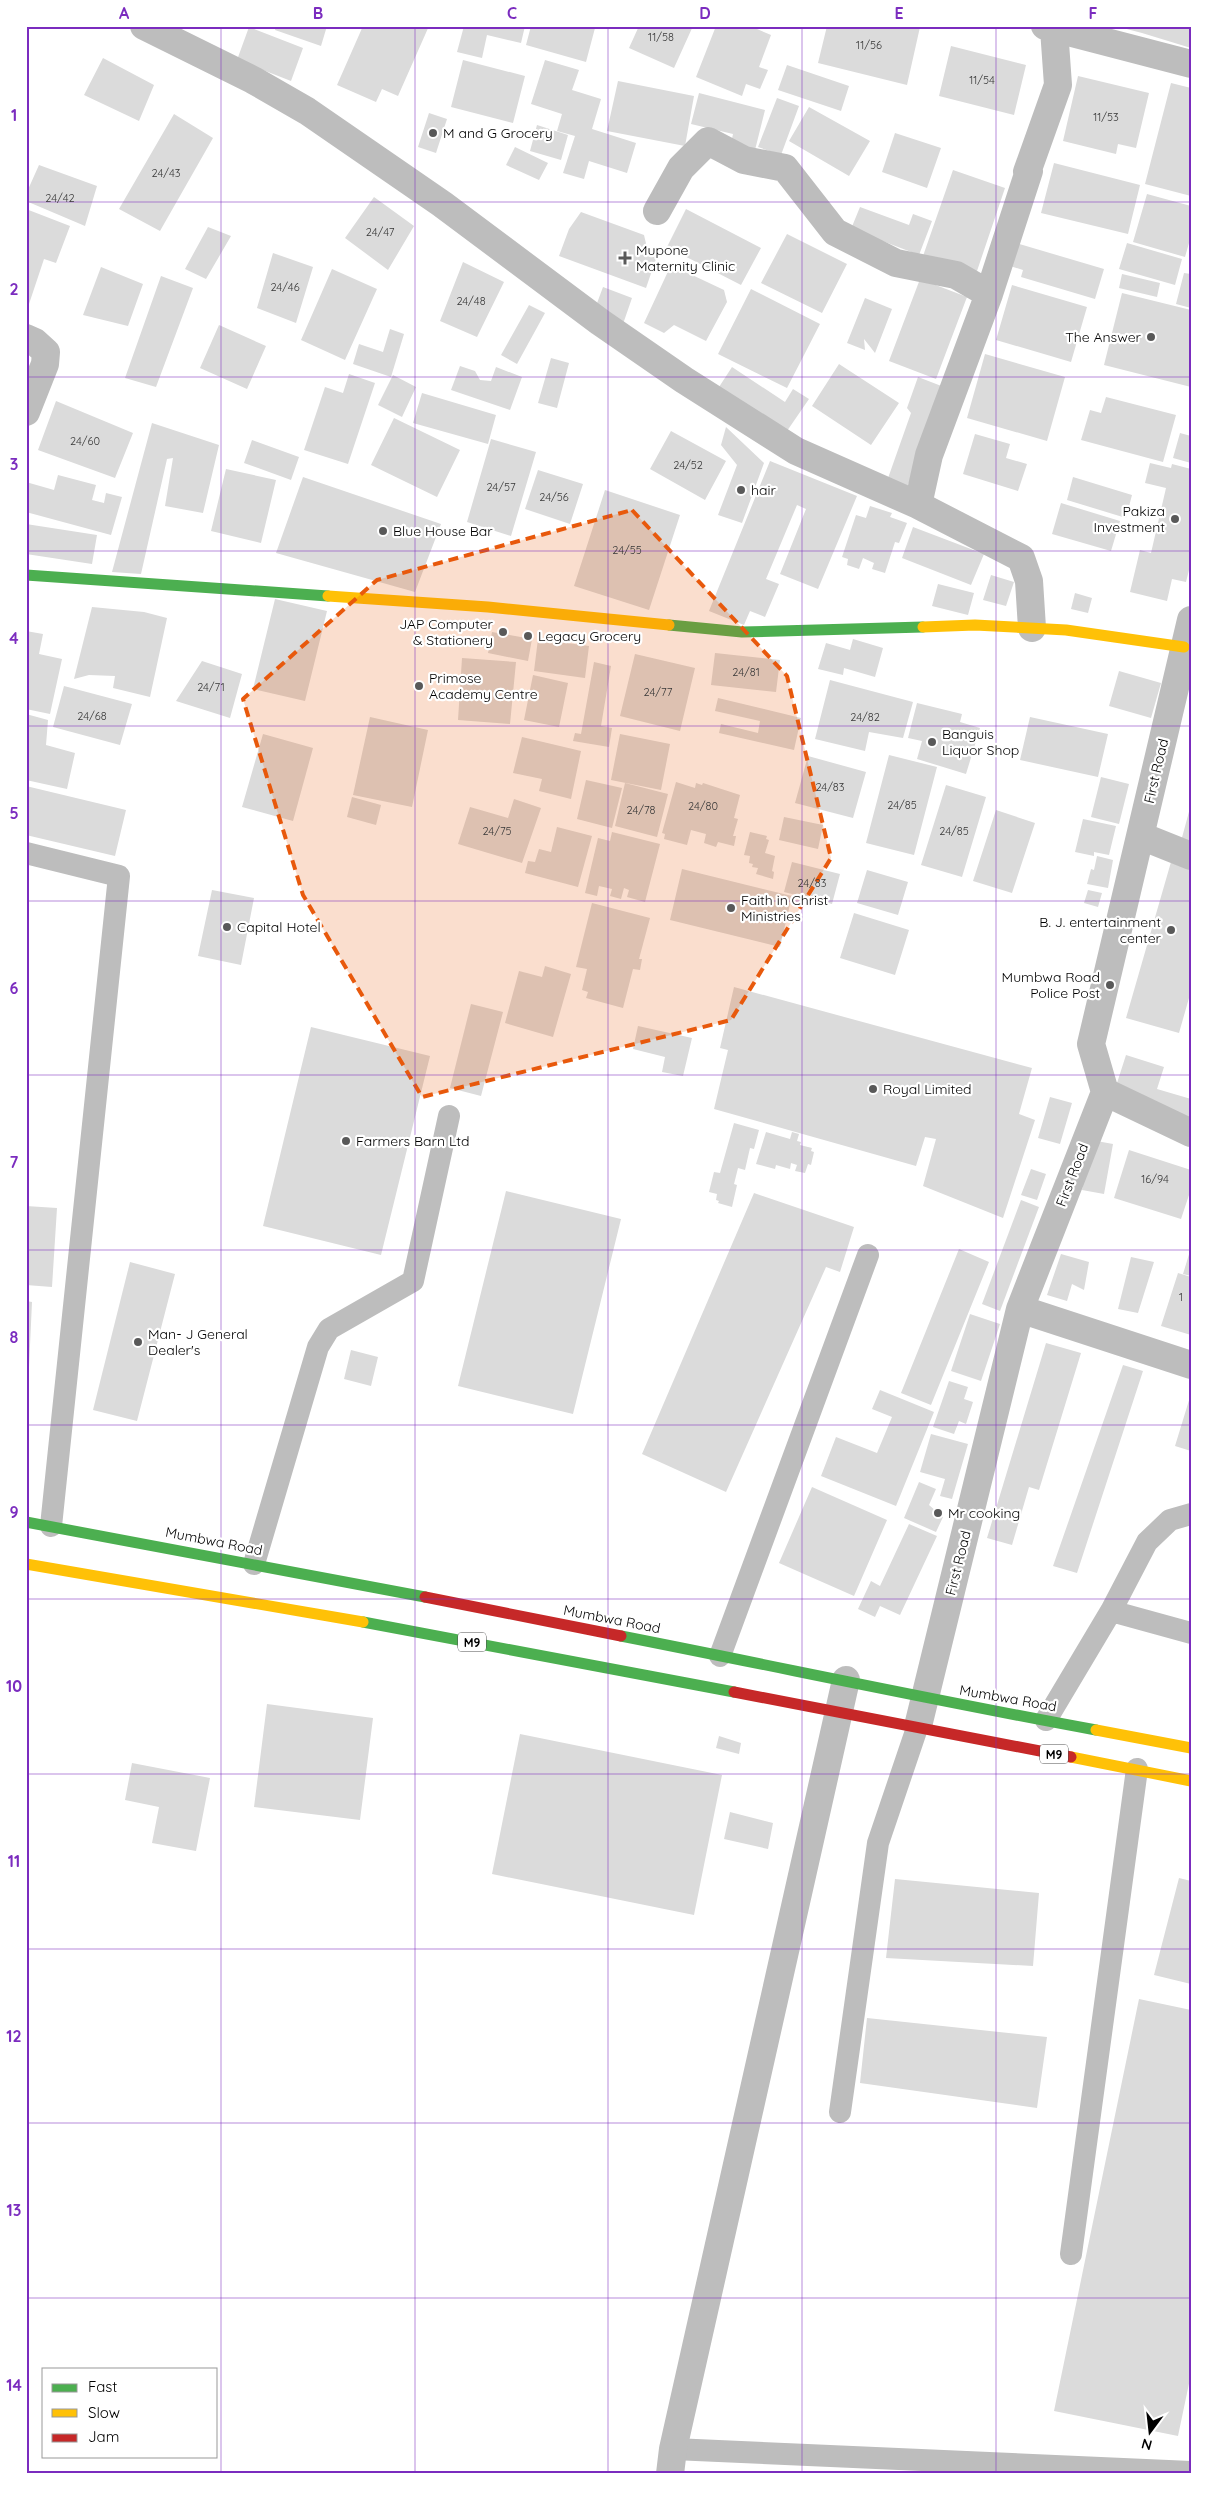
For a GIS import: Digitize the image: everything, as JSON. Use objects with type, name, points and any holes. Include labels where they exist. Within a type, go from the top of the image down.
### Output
[{"type":"main road","points":[[26,575],[488,607],[742,632],[975,625],[1066,630],[1184,647]]},
{"type":"main road","name":"Mumbwa Road","points":[[26,1522],[254,1564],[846,1680],[925,1699],[1191,1748]]},
{"type":"main road","name":"M9","points":[[26,1564],[418,1631],[640,1675],[840,1711],[917,1728],[1137,1769],[1191,1781]]},
{"type":"street","points":[[144,26],[253,80],[307,111],[442,204],[616,333],[684,380],[796,451],[918,505],[1021,558],[1029,581],[1032,628]]},
{"type":"street","points":[[918,505],[929,455],[989,294],[1029,170],[1027,172],[1058,85],[1050,28],[1191,64]]},
{"type":"street","points":[[657,211],[681,168],[708,141],[744,160],[785,168],[835,232],[896,263],[956,274],[989,294]]},
{"type":"street","points":[[26,338],[35,342],[46,352],[45,364],[26,412]]},
{"type":"street","name":"First Road","points":[[917,1728],[1020,1309],[1105,1092],[1091,1044],[1191,620]]},
{"type":"street","points":[[1141,836],[1191,856]]},
{"type":"street","points":[[1105,1092],[1191,1133]]},
{"type":"street","points":[[1020,1309],[1191,1365]]},
{"type":"street","points":[[672,2461],[747,2112],[846,1680]]},
{"type":"lane","points":[[26,853],[119,876],[51,1526]]},
{"type":"lane","points":[[254,1564],[318,1347],[329,1329],[414,1281],[449,1116]]},
{"type":"lane","points":[[720,1656],[868,1255]]},
{"type":"lane","points":[[1046,1720],[1111,1611],[1147,1542],[1170,1520],[1191,1514]]},
{"type":"lane","points":[[1111,1611],[1191,1632]]},
{"type":"lane","points":[[840,2112],[878,1843],[917,1728]]},
{"type":"lane","points":[[1071,2254],[1137,1769]]},
{"type":"lane","points":[[672,2461],[1191,2472]]},
{"type":"highlighted area","points":[[632,510],[787,676],[831,858],[731,1020],[422,1097],[303,895],[243,699],[377,580]]},
{"type":"building","points":[[276,26],[327,26],[321,46],[275,30]]},
{"type":"building","points":[[363,26],[429,26],[398,96],[382,89],[376,102],[337,85]]},
{"type":"building","points":[[464,26],[525,26],[521,43],[487,35],[482,58],[457,52]]},
{"type":"building","points":[[531,26],[595,28],[586,62],[526,45]]},
{"type":"building","points":[[639,26],[693,26],[674,68],[629,48]]},
{"type":"building","points":[[716,26],[750,26],[771,35],[759,67],[768,70],[760,89],[746,84],[742,96],[696,77]]},
{"type":"building","points":[[827,26],[920,27],[907,85],[818,63]]},
{"type":"building","points":[[1115,26],[1191,26],[1191,48],[1142,33]]},
{"type":"building","points":[[249,27],[303,48],[291,81],[237,60]]},
{"type":"building","points":[[951,46],[1026,65],[1014,115],[939,96]]},
{"type":"building","points":[[103,58],[154,85],[139,121],[84,95]]},
{"type":"building","points":[[463,60],[525,76],[513,123],[451,107]]},
{"type":"building","points":[[545,60],[579,70],[572,90],[601,99],[592,129],[636,143],[627,173],[589,161],[584,179],[563,173],[575,136],[557,131],[562,114],[531,104]]},
{"type":"building","points":[[787,65],[849,86],[841,111],[778,90]]},
{"type":"building","points":[[1078,76],[1149,93],[1136,148],[1118,144],[1116,154],[1063,141]]},
{"type":"building","points":[[618,81],[694,96],[685,146],[607,131]]},
{"type":"building","points":[[1171,83],[1191,88],[1191,196],[1145,184]]},
{"type":"building","points":[[699,93],[765,110],[754,154],[730,148],[733,134],[691,124]]},
{"type":"building","points":[[777,98],[799,106],[781,155],[758,147]]},
{"type":"building","points":[[809,107],[870,141],[849,176],[789,141]]},
{"type":"building","name":"M and G Grocery","points":[[429,113],[447,119],[436,153],[418,147]]},
{"type":"building","points":[[174,114],[213,138],[160,231],[119,209]]},
{"type":"building","points":[[537,125],[568,135],[561,160],[530,151]]},
{"type":"building","points":[[895,133],[941,148],[927,188],[882,172]]},
{"type":"building","points":[[515,147],[548,163],[539,180],[506,165]]},
{"type":"building","points":[[1054,163],[1140,185],[1128,234],[1041,213]]},
{"type":"building","points":[[39,165],[97,186],[85,226],[26,201],[26,194]]},
{"type":"building","points":[[953,170],[1005,188],[976,274],[923,256]]},
{"type":"building","points":[[1147,194],[1191,206],[1191,236],[1185,257],[1133,242]]},
{"type":"building","points":[[374,197],[414,226],[388,270],[345,238]]},
{"type":"building","points":[[860,207],[909,225],[913,214],[932,221],[919,255],[851,229]]},
{"type":"building","points":[[26,209],[70,226],[56,263],[44,259],[27,310]]},
{"type":"building","points":[[686,209],[761,248],[741,285],[667,247]]},
{"type":"building","points":[[581,212],[644,235],[648,252],[657,256],[646,288],[559,256],[569,229]]},
{"type":"building","points":[[208,227],[231,236],[206,279],[185,269]]},
{"type":"building","points":[[787,234],[847,264],[822,313],[761,283]]},
{"type":"building","points":[[1016,243],[1104,269],[1095,299],[1021,277],[1023,270],[1010,266]]},
{"type":"building","points":[[1127,243],[1182,259],[1175,285],[1119,269]]},
{"type":"building","points":[[273,253],[313,267],[296,323],[257,308]]},
{"type":"building","points":[[463,262],[504,282],[477,337],[440,321]]},
{"type":"building","points":[[671,265],[724,290],[727,302],[706,341],[674,325],[664,333],[644,323]]},
{"type":"building","points":[[101,267],[143,284],[128,326],[83,315]]},
{"type":"building","points":[[332,269],[377,289],[345,360],[301,340]]},
{"type":"building","points":[[1184,273],[1191,274],[1191,308],[1176,304]]},
{"type":"building","points":[[1122,274],[1160,283],[1157,297],[1119,288]]},
{"type":"building","points":[[161,276],[193,288],[156,387],[125,378]]},
{"type":"building","points":[[920,279],[967,297],[936,379],[889,361]]},
{"type":"building","points":[[1012,285],[1087,307],[1071,362],[996,340]]},
{"type":"building","points":[[603,287],[632,298],[623,324],[593,314]]},
{"type":"building","points":[[751,289],[820,324],[787,388],[718,354]]},
{"type":"building","name":"The Answer","points":[[1122,293],[1191,310],[1191,387],[1104,365]]},
{"type":"building","points":[[865,298],[892,309],[875,353],[864,339],[865,350],[847,343]]},
{"type":"building","points":[[529,305],[545,313],[517,364],[501,355]]},
{"type":"building","points":[[219,325],[266,346],[247,389],[200,368]]},
{"type":"building","points":[[390,329],[404,334],[391,377],[353,364],[359,344],[383,352]]},
{"type":"building","points":[[985,354],[1065,377],[1047,441],[967,418]]},
{"type":"building","points":[[551,358],[569,363],[557,408],[538,403]]},
{"type":"building","points":[[839,364],[899,403],[871,445],[812,406]]},
{"type":"building","points":[[460,366],[475,371],[480,380],[491,381],[496,367],[522,377],[510,410],[451,390]]},
{"type":"building","points":[[732,367],[785,402],[793,389],[809,399],[787,431],[719,387]]},
{"type":"building","points":[[349,374],[375,383],[348,464],[304,450],[325,387],[343,393]]},
{"type":"building","points":[[393,375],[416,387],[402,417],[378,405]]},
{"type":"building","points":[[918,377],[944,387],[907,488],[887,481],[911,413],[907,408]]},
{"type":"building","points":[[422,393],[496,415],[488,444],[413,423]]},
{"type":"building","points":[[1106,397],[1176,415],[1163,462],[1081,440],[1090,410],[1101,413]]},
{"type":"building","points":[[56,401],[133,433],[115,478],[38,450]]},
{"type":"building","points":[[394,418],[460,450],[437,497],[371,465]]},
{"type":"building","points":[[152,423],[219,445],[203,513],[165,506],[173,458],[167,459],[141,574],[112,572]]},
{"type":"building","name":"hair","points":[[726,427],[764,463],[742,523],[718,515],[737,465],[721,445]]},
{"type":"building","points":[[671,431],[726,461],[705,500],[650,469]]},
{"type":"building","points":[[1180,433],[1191,436],[1191,463],[1173,458]]},
{"type":"building","points":[[975,434],[1010,444],[1006,458],[1027,464],[1018,491],[963,474]]},
{"type":"building","points":[[491,439],[536,452],[511,536],[467,522]]},
{"type":"building","points":[[252,440],[299,457],[291,480],[244,463]]},
{"type":"building","points":[[770,461],[857,496],[818,589],[780,574],[806,509],[797,505],[766,579],[779,584],[765,617],[750,611],[744,625],[709,611]]},
{"type":"building","name":"Pakiza Investment","points":[[1150,463],[1171,468],[1172,464],[1191,469],[1191,562],[1186,582],[1172,579],[1167,601],[1130,592],[1140,550],[1151,553],[1166,488],[1145,483]]},
{"type":"building","points":[[226,469],[276,480],[261,543],[211,531]]},
{"type":"building","points":[[538,470],[583,484],[570,524],[525,509]]},
{"type":"building","points":[[58,475],[96,485],[92,500],[104,503],[106,493],[122,497],[111,535],[26,512],[26,482],[54,490]]},
{"type":"building","points":[[303,477],[441,524],[415,592],[276,553]]},
{"type":"building","points":[[1073,477],[1132,495],[1126,518],[1067,500]]},
{"type":"building","points":[[605,490],[680,515],[649,610],[574,586]]},
{"type":"building","points":[[1061,503],[1120,521],[1111,551],[1052,534]]},
{"type":"building","points":[[870,506],[892,513],[890,517],[907,523],[899,543],[895,542],[885,573],[872,569],[874,563],[863,558],[859,569],[847,565],[848,559],[842,557],[856,515],[866,518]]},
{"type":"building","points":[[26,524],[97,535],[92,564],[26,554]]},
{"type":"building","points":[[913,527],[984,554],[971,585],[902,558]]},
{"type":"building","points":[[991,575],[1014,582],[1006,606],[983,600]]},
{"type":"building","points":[[938,584],[974,593],[968,615],[932,606]]},
{"type":"building","points":[[1075,593],[1092,598],[1088,613],[1071,609]]},
{"type":"building","points":[[275,599],[327,611],[305,701],[253,689]]},
{"type":"building","points":[[92,607],[144,612],[167,618],[150,697],[113,688],[115,676],[89,675],[74,679]]},
{"type":"building","points":[[26,631],[43,634],[39,654],[62,659],[50,714],[26,709]]},
{"type":"building","points":[[492,632],[532,639],[528,661],[488,653]]},
{"type":"building","points":[[538,639],[589,646],[585,678],[534,671]]},
{"type":"building","points":[[853,639],[883,648],[875,677],[844,668],[843,675],[818,669],[826,643],[850,650]]},
{"type":"building","points":[[715,653],[780,660],[776,692],[711,685]]},
{"type":"building","points":[[635,654],[695,668],[680,731],[620,716]]},
{"type":"building","points":[[462,658],[516,662],[510,724],[458,720]]},
{"type":"building","points":[[202,661],[242,674],[230,718],[176,701]]},
{"type":"building","points":[[594,662],[611,666],[601,726],[612,728],[609,747],[573,741],[575,733],[581,734]]},
{"type":"building","points":[[1119,671],[1161,683],[1151,718],[1109,706]]},
{"type":"building","points":[[533,675],[568,683],[559,727],[524,720]]},
{"type":"building","points":[[830,680],[913,702],[903,738],[869,732],[865,751],[815,739]]},
{"type":"building","points":[[64,686],[132,704],[120,745],[53,727]]},
{"type":"building","points":[[718,698],[801,718],[794,750],[719,733],[721,724],[758,733],[760,721],[715,711]]},
{"type":"building","points":[[917,703],[962,714],[960,722],[980,728],[966,774],[917,759],[922,741],[908,738]]},
{"type":"building","points":[[26,714],[48,720],[46,745],[75,753],[67,789],[26,780]]},
{"type":"building","points":[[370,717],[428,730],[412,807],[353,795]]},
{"type":"building","points":[[1030,717],[1108,734],[1098,777],[1020,760]]},
{"type":"building","points":[[263,734],[313,748],[293,821],[242,807]]},
{"type":"building","points":[[620,734],[670,744],[661,790],[611,780]]},
{"type":"building","points":[[522,737],[581,751],[571,799],[539,791],[542,779],[513,773]]},
{"type":"building","points":[[889,755],[937,767],[914,855],[866,843]]},
{"type":"building","points":[[808,756],[866,772],[853,818],[795,803]]},
{"type":"building","points":[[1101,777],[1129,784],[1119,824],[1091,817]]},
{"type":"building","points":[[586,780],[622,788],[612,828],[577,819]]},
{"type":"building","points":[[676,782],[695,788],[696,783],[702,785],[703,783],[740,795],[734,818],[738,819],[733,836],[736,836],[734,846],[718,842],[716,847],[704,843],[706,834],[691,830],[687,845],[664,839],[665,834],[662,833]]},
{"type":"building","points":[[625,783],[668,794],[657,837],[615,826]]},
{"type":"building","points":[[946,785],[986,797],[962,877],[921,865]]},
{"type":"building","points":[[26,786],[126,810],[115,856],[26,835]]},
{"type":"building","points":[[352,797],[381,805],[376,825],[347,817]]},
{"type":"building","points":[[514,799],[541,808],[522,863],[458,844],[470,807],[508,818]]},
{"type":"building","points":[[1191,808],[1191,848],[1180,845]]},
{"type":"building","points":[[996,810],[1035,823],[1012,893],[973,881]]},
{"type":"building","points":[[784,817],[823,825],[818,849],[779,840]]},
{"type":"building","points":[[1083,819],[1116,826],[1109,855],[1094,852],[1094,856],[1075,852]]},
{"type":"building","points":[[557,827],[592,836],[578,887],[525,873],[528,861],[535,862],[539,849],[551,852]]},
{"type":"building","points":[[612,832],[660,844],[645,902],[627,897],[629,890],[624,888],[621,899],[610,896],[612,889],[599,886],[597,896],[585,893],[598,838],[610,841]]},
{"type":"building","points":[[750,832],[767,836],[766,839],[769,840],[765,853],[775,856],[772,871],[774,872],[773,879],[756,874],[758,868],[752,867],[753,864],[749,863],[750,856],[744,855]]},
{"type":"building","points":[[1097,856],[1113,860],[1108,888],[1087,884],[1091,869],[1094,870]]},
{"type":"building","points":[[792,862],[840,874],[832,904],[784,892]]},
{"type":"building","name":"B. J. entertainment center","points":[[1171,862],[1191,868],[1191,991],[1179,1033],[1126,1018]]},
{"type":"building","name":"Faith in Christ Ministries","points":[[682,869],[792,896],[780,947],[670,920]]},
{"type":"building","points":[[867,870],[908,882],[898,915],[857,903]]},
{"type":"building","name":"Capital Hotel","points":[[212,890],[254,898],[241,965],[198,956]]},
{"type":"building","points":[[1088,890],[1102,893],[1098,907],[1084,903]]},
{"type":"building","points":[[592,903],[650,918],[639,959],[642,959],[640,970],[633,969],[623,1008],[586,998],[588,992],[582,990],[587,969],[576,967]]},
{"type":"building","points":[[854,913],[909,930],[895,975],[840,958]]},
{"type":"building","points":[[545,966],[571,974],[553,1037],[505,1023],[519,971],[542,977]]},
{"type":"building","name":"Royal Limited","points":[[734,987],[1032,1068],[1019,1114],[1035,1120],[1003,1218],[923,1186],[936,1139],[925,1137],[916,1166],[714,1109],[728,1050],[720,1048]]},
{"type":"building","name":"Farmers Barn Ltd","points":[[471,1004],[503,1012],[481,1096],[450,1088]]},
{"type":"building","points":[[638,1026],[692,1038],[683,1076],[662,1072],[665,1057],[633,1049]]},
{"type":"building","name":"Farmers Barn Ltd","points":[[311,1027],[430,1056],[381,1255],[263,1226]]},
{"type":"building","points":[[1126,1055],[1164,1067],[1157,1089],[1191,1099],[1191,1134],[1109,1108]]},
{"type":"building","points":[[1050,1097],[1072,1103],[1060,1144],[1038,1138]]},
{"type":"building","points":[[734,1123],[759,1130],[754,1149],[750,1148],[745,1170],[738,1168],[734,1184],[737,1185],[732,1207],[718,1203],[719,1201],[716,1200],[717,1194],[709,1192],[714,1172],[720,1173]]},
{"type":"building","points":[[766,1132],[790,1139],[792,1132],[799,1134],[797,1141],[801,1142],[800,1145],[812,1148],[811,1151],[814,1152],[811,1165],[808,1164],[805,1173],[795,1171],[797,1165],[791,1163],[790,1169],[776,1165],[775,1169],[756,1164]]},
{"type":"building","points":[[1091,1140],[1113,1144],[1104,1194],[1082,1190]]},
{"type":"building","points":[[1129,1150],[1191,1170],[1191,1189],[1181,1219],[1114,1198]]},
{"type":"building","points":[[1031,1169],[1046,1174],[1037,1200],[1021,1195]]},
{"type":"building","points":[[506,1191],[621,1219],[573,1414],[458,1386]]},
{"type":"building","points":[[754,1193],[854,1227],[840,1272],[826,1267],[726,1492],[642,1454]]},
{"type":"building","points":[[1021,1200],[1039,1207],[1000,1311],[982,1304]]},
{"type":"building","points":[[26,1206],[57,1208],[52,1287],[26,1285]]},
{"type":"building","points":[[959,1249],[989,1262],[931,1405],[901,1393]]},
{"type":"building","points":[[1191,1251],[1191,1276],[1183,1274]]},
{"type":"building","points":[[1061,1254],[1089,1262],[1084,1290],[1072,1284],[1067,1301],[1047,1295]]},
{"type":"building","points":[[1131,1257],[1154,1262],[1138,1313],[1118,1309]]},
{"type":"building","points":[[130,1262],[175,1274],[137,1421],[93,1410]]},
{"type":"building","points":[[1178,1273],[1191,1277],[1191,1335],[1161,1326]]},
{"type":"building","points":[[26,1301],[32,1302],[28,1389],[26,1389]]},
{"type":"building","points":[[970,1314],[1000,1324],[981,1381],[951,1371]]},
{"type":"building","points":[[1046,1343],[1081,1353],[1039,1490],[1029,1487],[1012,1545],[987,1538]]},
{"type":"building","points":[[351,1350],[378,1357],[371,1386],[344,1379]]},
{"type":"building","points":[[1123,1365],[1143,1371],[1077,1573],[1053,1566]]},
{"type":"building","points":[[949,1381],[968,1387],[964,1399],[973,1402],[966,1424],[959,1421],[954,1434],[933,1427]]},
{"type":"building","points":[[880,1390],[934,1412],[896,1506],[821,1476],[836,1437],[877,1453],[892,1417],[872,1409]]},
{"type":"building","points":[[1191,1397],[1191,1451],[1175,1446]]},
{"type":"building","points":[[931,1434],[968,1444],[952,1499],[940,1496],[945,1479],[920,1472]]},
{"type":"building","points":[[919,1482],[936,1489],[929,1505],[943,1517],[936,1532],[904,1518]]},
{"type":"building","points":[[812,1487],[887,1520],[854,1596],[779,1563]]},
{"type":"building","points":[[909,1524],[937,1536],[900,1615],[880,1606],[875,1617],[858,1609],[871,1581],[880,1586]]},
{"type":"building","points":[[267,1704],[373,1718],[360,1820],[254,1807]]},
{"type":"building","points":[[520,1734],[722,1775],[694,1915],[492,1874]]},
{"type":"building","points":[[719,1736],[741,1743],[739,1754],[716,1748]]},
{"type":"building","points":[[132,1763],[210,1778],[196,1851],[152,1843],[159,1807],[125,1800]]},
{"type":"building","points":[[730,1812],[773,1823],[768,1849],[724,1839]]},
{"type":"building","points":[[1179,1878],[1191,1881],[1191,1984],[1154,1975]]},
{"type":"building","points":[[895,1879],[1039,1893],[1033,1966],[886,1958]]},
{"type":"building","points":[[1139,1999],[1191,2010],[1191,2374],[1178,2436],[1054,2411]]},
{"type":"building","points":[[867,2018],[1047,2037],[1037,2108],[860,2083]]},
{"type":"traffic: fast","points":[[26,575],[328,596]]},
{"type":"traffic: fast","points":[[669,625],[742,632],[923,627]]},
{"type":"traffic: fast","points":[[26,1522],[425,1597]]},
{"type":"traffic: fast","points":[[363,1622],[734,1692]]},
{"type":"traffic: fast","points":[[621,1636],[1096,1730]]},
{"type":"traffic: slow","points":[[328,596],[488,607],[669,625]]},
{"type":"traffic: slow","points":[[923,627],[975,625],[1066,630],[1184,647]]},
{"type":"traffic: slow","points":[[26,1564],[363,1622]]},
{"type":"traffic: slow","points":[[1096,1730],[1191,1748]]},
{"type":"traffic: slow","points":[[1071,1757],[1191,1781]]},
{"type":"traffic: jam","points":[[425,1597],[621,1636]]},
{"type":"traffic: jam","points":[[734,1692],[1071,1757]]},
{"type":"place","name":"M and G Grocery","points":[[433,133]]},
{"type":"place","name":"Mupone Maternity Clinic","points":[[625,258]]},
{"type":"place","name":"The Answer","points":[[1151,337]]},
{"type":"place","name":"hair","points":[[741,490]]},
{"type":"place","name":"Pakiza Investment","points":[[1175,519]]},
{"type":"place","name":"Blue House Bar","points":[[383,531]]},
{"type":"place","name":"JAP Computer & Stationery","points":[[503,632]]},
{"type":"place","name":"Legacy Grocery","points":[[528,636]]},
{"type":"place","name":"Primose Academy Centre","points":[[419,686]]},
{"type":"place","name":"Banguis Liquor Shop","points":[[932,742]]},
{"type":"place","name":"Faith in Christ Ministries","points":[[731,908]]},
{"type":"place","name":"Capital Hotel","points":[[227,927]]},
{"type":"place","name":"B. J. entertainment center","points":[[1171,930]]},
{"type":"place","name":"Mumbwa Road Police Post","points":[[1110,985]]},
{"type":"place","name":"Royal Limited","points":[[873,1089]]},
{"type":"place","name":"Farmers Barn Ltd","points":[[346,1141]]},
{"type":"place","name":"Man- J General Dealer's","points":[[138,1342]]},
{"type":"place","name":"Mr cooking","points":[[938,1513]]}]
